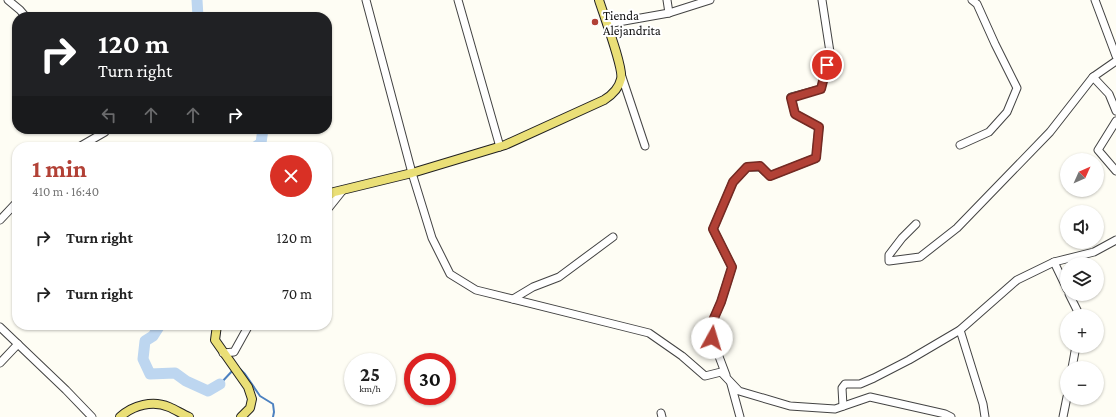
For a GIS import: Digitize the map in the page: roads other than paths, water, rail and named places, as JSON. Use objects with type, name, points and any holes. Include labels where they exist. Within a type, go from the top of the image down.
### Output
[{"type":"main road","points":[[332,193],[412,173],[500,147],[612,95],[617,89],[622,77],[620,65],[599,0]]},
{"type":"main road","points":[[216,330],[215,340],[248,387],[252,399],[250,408],[241,417]]},
{"type":"main road","points":[[120,417],[127,411],[139,406],[156,403],[168,406],[189,417]]},
{"type":"street","points":[[8,0],[22,12]]},
{"type":"street","points":[[366,0],[412,173],[432,238],[450,274],[476,290],[649,334],[682,356],[705,376],[721,372],[739,391],[790,406],[836,409],[870,397],[945,414],[951,417]]},
{"type":"street","points":[[458,0],[500,147]]},
{"type":"street","points":[[667,0],[669,12]]},
{"type":"street","points":[[606,24],[669,12],[710,0]]},
{"type":"street","points":[[740,417],[729,380],[712,338],[711,325],[721,302],[732,267],[713,229],[733,182],[747,167],[760,166],[770,176],[816,158],[819,127],[795,114],[791,98],[821,89],[830,52],[822,0]]},
{"type":"street","points":[[960,145],[989,132],[1007,112],[1017,88],[977,4],[972,0]]},
{"type":"street","points":[[1095,0],[1116,56]]},
{"type":"street","points":[[916,224],[902,238],[889,256],[889,261],[920,257],[957,228],[1050,132],[1093,77],[1116,60]]},
{"type":"street","points":[[622,77],[645,146]]},
{"type":"street","points":[[1093,77],[1109,94],[1116,111]]},
{"type":"street","points":[[1116,121],[1098,150],[1116,171]]},
{"type":"street","points":[[88,142],[102,134]]},
{"type":"street","points":[[332,204],[343,190]]},
{"type":"street","points":[[0,220],[12,207]]},
{"type":"street","points":[[513,299],[534,287],[559,277],[613,237]]},
{"type":"street","points":[[843,406],[842,388],[845,384],[860,384],[874,378],[909,360],[960,330],[1017,280],[1054,262],[1094,252],[1116,240]]},
{"type":"street","points":[[1054,262],[1060,274]]},
{"type":"street","points":[[0,327],[92,417]]},
{"type":"street","points":[[223,353],[234,352],[246,330]]},
{"type":"street","points":[[960,330],[983,404],[985,417]]},
{"type":"street","points":[[0,363],[18,344]]},
{"type":"street","points":[[1063,417],[1065,405]]},
{"type":"waterway","points":[[197,0],[198,12]]},
{"type":"waterway","points":[[261,142],[262,134]]},
{"type":"waterway","points":[[157,330],[153,336],[145,341],[143,359],[150,374],[175,373],[186,381],[208,391],[220,384]]},
{"type":"waterway","points":[[220,384],[234,369]]},
{"type":"waterway","points":[[240,369],[260,396],[273,404],[273,417]]},
{"type":"place","name":"Tienda Alejandrita","points":[[595,22]]}]
